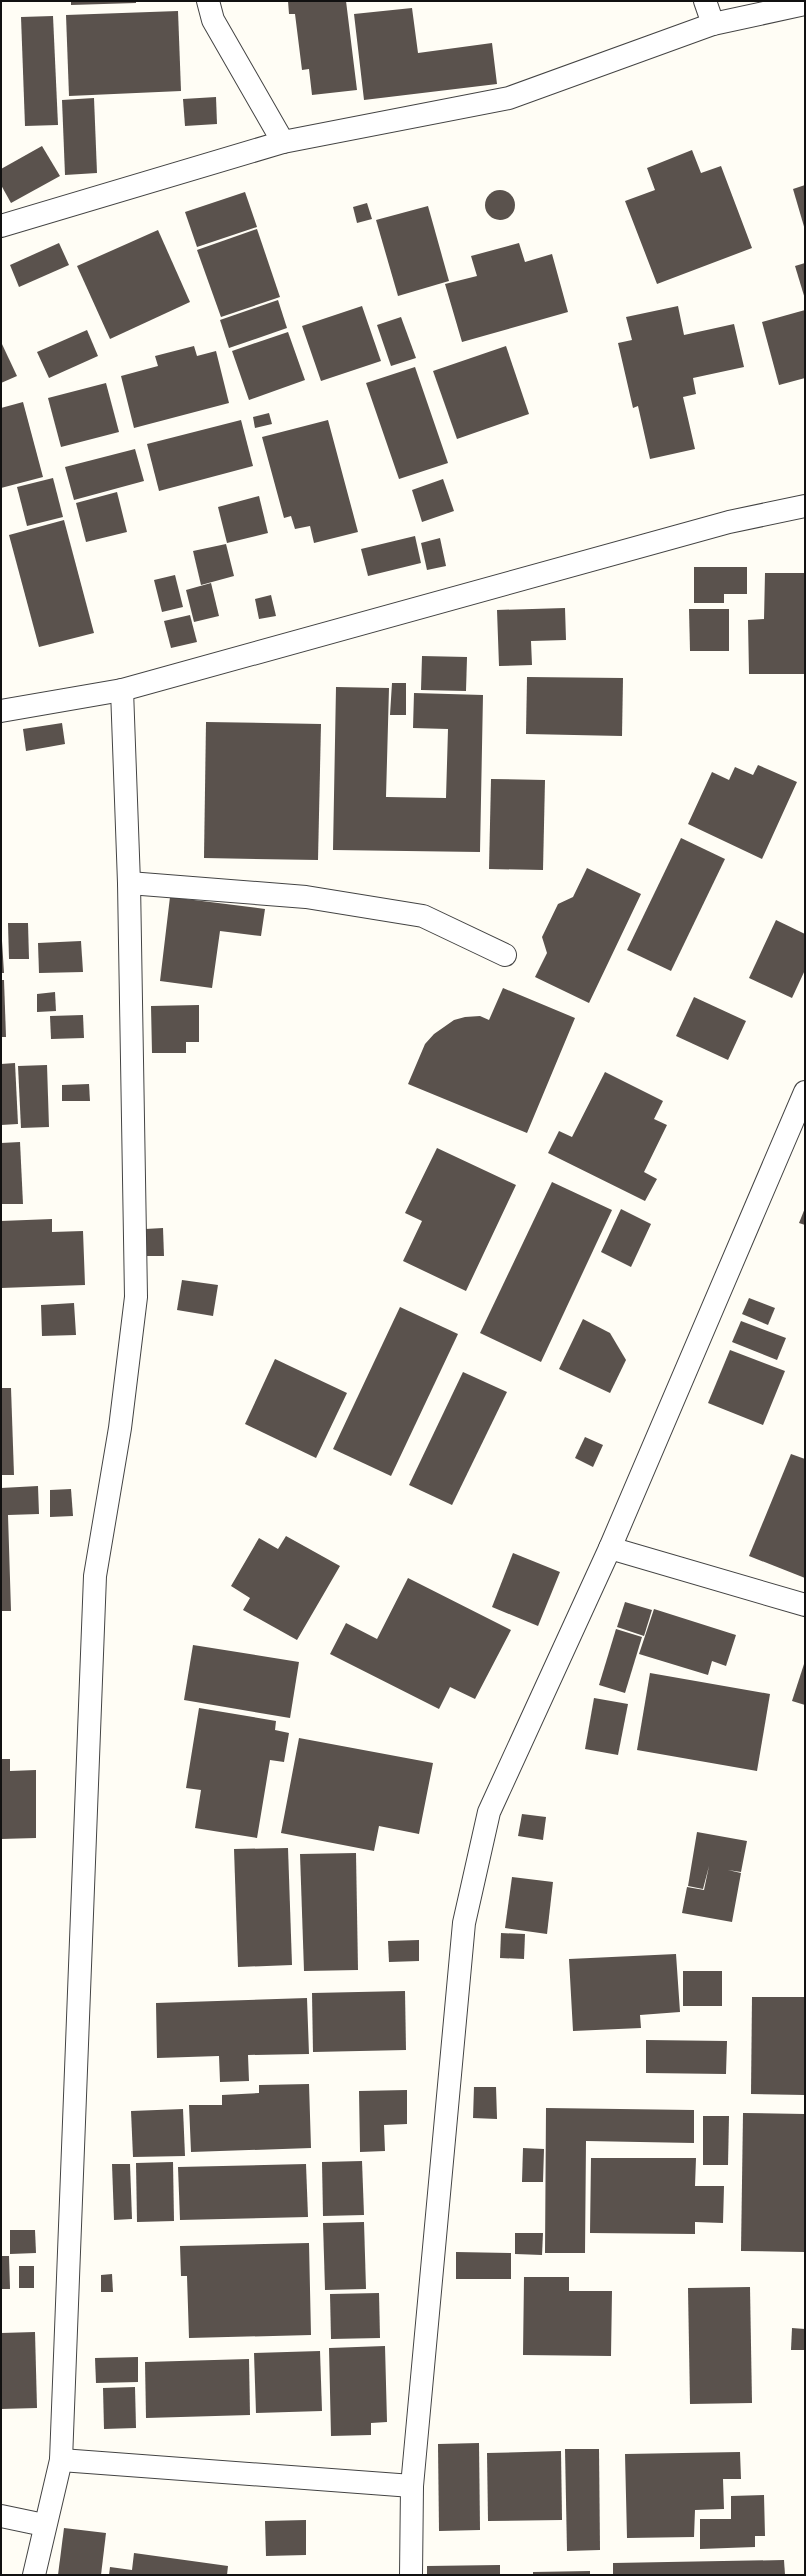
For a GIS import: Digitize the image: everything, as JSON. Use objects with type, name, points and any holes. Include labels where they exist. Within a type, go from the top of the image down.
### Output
[{"type":"street","points":[[208,1],[213,20],[283,142]]},
{"type":"street","points":[[705,1],[713,24]]},
{"type":"street","points":[[1,226],[283,142],[509,98],[713,24],[805,4]]},
{"type":"street","points":[[1,711],[122,690],[730,522],[805,506]]},
{"type":"street","points":[[34,2575],[44,2525],[61,2460],[95,1576],[120,1428],[136,1297],[129,883],[122,690]]},
{"type":"street","points":[[129,883],[306,897],[423,916],[505,955]]},
{"type":"street","points":[[411,2575],[412,2486],[464,1923],[489,1812],[610,1548],[805,1092]]},
{"type":"street","points":[[610,1548],[805,1606]]},
{"type":"street","points":[[61,2460],[412,2486]]},
{"type":"street","points":[[1,2516],[44,2525]]},
{"type":"building","points":[[71,1],[136,1],[136,3],[71,5]]},
{"type":"building","points":[[288,1],[346,1],[357,90],[312,95],[309,69],[302,70],[295,14],[289,14]]},
{"type":"building","points":[[412,8],[418,53],[492,43],[497,84],[364,100],[354,14]]},
{"type":"building","points":[[178,11],[181,91],[69,96],[66,15]]},
{"type":"building","points":[[53,16],[58,125],[25,126],[21,17]]},
{"type":"building","points":[[216,97],[217,124],[185,126],[183,99]]},
{"type":"building","points":[[94,98],[97,173],[65,175],[62,100]]},
{"type":"building","points":[[42,146],[60,176],[11,203],[1,185],[1,169]]},
{"type":"building","points":[[692,150],[701,173],[721,166],[752,248],[657,284],[625,201],[655,190],[647,168]]},
{"type":"building","points":[[805,185],[805,230],[793,189]]},
{"type":"building","points":[[500,190],[511,194],[515,205],[511,216],[500,220],[489,216],[485,205],[489,194]]},
{"type":"building","points":[[245,192],[257,227],[197,247],[185,212]]},
{"type":"building","points":[[367,203],[372,219],[357,223],[353,207]]},
{"type":"building","points":[[428,206],[449,281],[398,296],[376,220]]},
{"type":"building","points":[[257,229],[280,297],[221,317],[197,250]]},
{"type":"building","points":[[158,230],[190,302],[110,339],[77,266]]},
{"type":"building","points":[[59,243],[69,265],[19,287],[10,265]]},
{"type":"building","points":[[519,243],[525,262],[552,254],[568,312],[462,342],[445,284],[477,276],[471,256]]},
{"type":"building","points":[[805,263],[805,299],[795,266]]},
{"type":"building","points":[[278,300],[287,328],[229,348],[220,320]]},
{"type":"building","points":[[362,306],[381,361],[321,381],[302,326]]},
{"type":"building","points":[[678,306],[684,335],[734,324],[744,367],[693,378],[696,394],[683,397],[695,449],[650,459],[638,406],[633,408],[618,343],[632,340],[626,317]]},
{"type":"building","points":[[805,310],[805,378],[779,385],[762,322]]},
{"type":"building","points":[[401,317],[416,358],[391,366],[377,325]]},
{"type":"building","points":[[87,330],[98,356],[49,378],[37,352]]},
{"type":"building","points":[[288,332],[305,380],[249,400],[232,351]]},
{"type":"building","points":[[1,342],[17,376],[1,383]]},
{"type":"building","points":[[194,346],[197,356],[216,351],[229,403],[134,428],[121,376],[158,366],[155,356]]},
{"type":"building","points":[[506,346],[529,414],[457,439],[433,371]]},
{"type":"building","points":[[415,367],[448,463],[399,479],[366,383]]},
{"type":"building","points":[[106,383],[119,432],[61,447],[48,398]]},
{"type":"building","points":[[23,402],[43,477],[1,488],[1,408]]},
{"type":"building","points":[[269,413],[272,424],[255,428],[253,417]]},
{"type":"building","points":[[241,420],[253,466],[159,491],[147,444]]},
{"type":"building","points":[[328,420],[358,532],[314,543],[310,526],[295,529],[291,516],[284,518],[262,437]]},
{"type":"building","points":[[135,449],[144,481],[74,500],[65,467]]},
{"type":"building","points":[[53,478],[63,517],[27,526],[17,487]]},
{"type":"building","points":[[443,479],[454,511],[422,522],[412,490]]},
{"type":"building","points":[[117,492],[127,532],[86,542],[76,503]]},
{"type":"building","points":[[259,496],[268,533],[227,543],[218,507]]},
{"type":"building","points":[[64,520],[94,633],[39,647],[9,535]]},
{"type":"building","points":[[415,536],[421,563],[368,576],[361,549]]},
{"type":"building","points":[[440,538],[446,566],[427,570],[421,543]]},
{"type":"building","points":[[226,544],[234,576],[201,585],[193,551]]},
{"type":"building","points":[[694,567],[747,567],[747,594],[724,594],[724,603],[694,603]]},
{"type":"building","points":[[765,573],[805,573],[805,674],[749,674],[748,620],[764,619]]},
{"type":"building","points":[[175,575],[183,607],[162,612],[154,580]]},
{"type":"building","points":[[211,583],[219,616],[194,622],[186,590]]},
{"type":"building","points":[[271,595],[276,616],[259,619],[255,599]]},
{"type":"building","points":[[565,608],[566,640],[531,641],[532,665],[499,666],[497,610]]},
{"type":"building","points":[[689,609],[729,609],[729,651],[690,651]]},
{"type":"building","points":[[190,615],[197,642],[171,648],[164,621]]},
{"type":"building","points":[[422,656],[467,657],[466,691],[421,690]]},
{"type":"building","points":[[527,677],[623,678],[622,736],[526,734]]},
{"type":"building","points":[[392,683],[406,683],[406,715],[390,715]]},
{"type":"building","points":[[336,687],[389,688],[386,797],[446,798],[448,729],[413,728],[414,693],[483,695],[480,852],[333,850]]},
{"type":"building","points":[[206,722],[321,724],[318,860],[204,858]]},
{"type":"building","points":[[62,723],[65,744],[26,751],[23,729]]},
{"type":"building","points":[[758,765],[797,782],[762,859],[688,824],[712,772],[729,780],[735,767],[753,775]]},
{"type":"building","points":[[491,779],[545,780],[543,870],[489,869]]},
{"type":"building","points":[[681,838],[725,859],[671,971],[627,950]]},
{"type":"building","points":[[587,868],[641,894],[589,1003],[535,977],[547,953],[542,937],[558,904],[573,897]]},
{"type":"building","points":[[170,897],[265,909],[261,936],[220,931],[212,988],[160,981]]},
{"type":"building","points":[[776,920],[805,934],[805,970],[792,998],[749,978]]},
{"type":"building","points":[[8,923],[28,923],[29,959],[9,959]]},
{"type":"building","points":[[2,941],[4,973],[1,973]]},
{"type":"building","points":[[81,941],[83,972],[39,973],[38,943]]},
{"type":"building","points":[[1,980],[4,980],[6,1037],[1,1037]]},
{"type":"building","points":[[503,988],[575,1018],[527,1133],[408,1084],[425,1044],[434,1034],[454,1020],[465,1017],[480,1016],[489,1020]]},
{"type":"building","points":[[55,992],[56,1011],[37,1012],[37,994]]},
{"type":"building","points":[[694,997],[746,1021],[728,1060],[676,1036]]},
{"type":"building","points":[[199,1005],[199,1042],[186,1042],[186,1053],[152,1053],[151,1006]]},
{"type":"building","points":[[83,1015],[84,1038],[51,1039],[50,1016]]},
{"type":"building","points":[[15,1063],[18,1124],[1,1125],[1,1064]]},
{"type":"building","points":[[47,1065],[49,1127],[21,1128],[18,1066]]},
{"type":"building","points":[[605,1072],[663,1101],[654,1119],[667,1125],[644,1172],[657,1179],[645,1201],[548,1153],[559,1131],[572,1137]]},
{"type":"building","points":[[89,1084],[90,1101],[62,1101],[62,1085]]},
{"type":"building","points":[[20,1142],[23,1204],[1,1204],[1,1143]]},
{"type":"building","points":[[437,1148],[516,1185],[466,1291],[403,1261],[422,1221],[405,1213]]},
{"type":"building","points":[[552,1182],[612,1210],[541,1362],[480,1333]]},
{"type":"building","points":[[805,1208],[805,1225],[799,1223]]},
{"type":"building","points":[[621,1209],[651,1224],[631,1267],[601,1252]]},
{"type":"building","points":[[52,1219],[52,1232],[83,1231],[85,1285],[1,1288],[1,1221]]},
{"type":"building","points":[[163,1228],[164,1256],[147,1256],[145,1229]]},
{"type":"building","points":[[182,1280],[218,1285],[213,1316],[177,1310]]},
{"type":"building","points":[[749,1298],[775,1308],[768,1325],[742,1314]]},
{"type":"building","points":[[74,1303],[76,1335],[42,1336],[41,1305]]},
{"type":"building","points":[[400,1307],[458,1334],[391,1476],[333,1449]]},
{"type":"building","points":[[583,1319],[610,1333],[626,1360],[610,1393],[559,1369]]},
{"type":"building","points":[[741,1321],[786,1338],[777,1360],[732,1342]]},
{"type":"building","points":[[730,1350],[785,1371],[763,1425],[708,1403]]},
{"type":"building","points":[[275,1359],[347,1393],[316,1458],[245,1424]]},
{"type":"building","points":[[463,1372],[507,1392],[452,1505],[409,1485]]},
{"type":"building","points":[[1,1388],[11,1388],[14,1475],[1,1475]]},
{"type":"building","points":[[585,1437],[603,1445],[593,1467],[575,1458]]},
{"type":"building","points":[[791,1454],[805,1459],[805,1578],[749,1556]]},
{"type":"building","points":[[38,1486],[39,1514],[8,1515],[11,1611],[1,1611],[1,1488]]},
{"type":"building","points":[[71,1489],[73,1516],[50,1517],[50,1490]]},
{"type":"building","points":[[286,1536],[340,1566],[297,1640],[243,1610],[250,1598],[231,1586],[259,1538],[278,1549]]},
{"type":"building","points":[[513,1553],[560,1572],[538,1626],[492,1607]]},
{"type":"building","points":[[408,1578],[511,1630],[475,1699],[450,1687],[439,1709],[330,1654],[346,1623],[377,1639]]},
{"type":"building","points":[[625,1602],[652,1610],[644,1636],[617,1627]]},
{"type":"building","points":[[654,1609],[736,1635],[726,1666],[712,1661],[708,1675],[639,1654]]},
{"type":"building","points":[[616,1629],[642,1637],[625,1693],[599,1685]]},
{"type":"building","points":[[193,1645],[299,1662],[290,1718],[184,1700]]},
{"type":"building","points":[[805,1661],[805,1705],[792,1701]]},
{"type":"building","points":[[650,1673],[770,1694],[757,1771],[637,1750]]},
{"type":"building","points":[[594,1698],[628,1704],[618,1755],[585,1749]]},
{"type":"building","points":[[199,1708],[276,1721],[275,1730],[289,1733],[284,1762],[270,1760],[257,1838],[195,1828],[201,1790],[186,1788]]},
{"type":"building","points":[[299,1738],[433,1763],[419,1834],[379,1826],[374,1851],[281,1833]]},
{"type":"building","points":[[1,1759],[10,1759],[10,1771],[36,1770],[36,1838],[1,1839]]},
{"type":"building","points":[[522,1814],[546,1817],[543,1840],[518,1836]]},
{"type":"building","points":[[697,1832],[747,1841],[741,1872],[728,1870],[741,1873],[732,1922],[682,1913],[687,1887],[704,1890],[709,1866],[703,1889],[688,1886]]},
{"type":"building","points":[[288,1848],[292,1965],[238,1967],[234,1849]]},
{"type":"building","points":[[356,1853],[358,1970],[304,1971],[300,1854]]},
{"type":"building","points":[[512,1877],[553,1882],[547,1934],[505,1928]]},
{"type":"building","points":[[501,1933],[525,1934],[524,1959],[500,1958]]},
{"type":"building","points":[[419,1940],[419,1961],[389,1962],[388,1941]]},
{"type":"building","points":[[676,1954],[680,2012],[640,2015],[641,2028],[573,2031],[569,1959]]},
{"type":"building","points":[[683,1971],[722,1971],[722,2006],[683,2006]]},
{"type":"building","points":[[405,1991],[406,2050],[313,2052],[312,1993]]},
{"type":"building","points":[[752,1997],[805,1997],[805,2095],[751,2094]]},
{"type":"building","points":[[307,1998],[309,2054],[248,2055],[249,2081],[220,2082],[219,2056],[157,2058],[156,2003]]},
{"type":"building","points":[[646,2040],[727,2041],[726,2074],[646,2073]]},
{"type":"building","points":[[309,2084],[311,2148],[191,2152],[189,2105],[222,2105],[222,2095],[259,2093],[259,2085]]},
{"type":"building","points":[[474,2087],[496,2087],[497,2119],[473,2118]]},
{"type":"building","points":[[407,2090],[407,2124],[384,2125],[385,2151],[360,2152],[359,2091]]},
{"type":"building","points":[[546,2108],[694,2110],[694,2143],[586,2141],[585,2253],[545,2253]]},
{"type":"building","points":[[183,2109],[185,2156],[133,2157],[131,2111]]},
{"type":"building","points":[[743,2113],[805,2114],[805,2252],[741,2251]]},
{"type":"building","points":[[703,2116],[729,2116],[728,2165],[703,2165]]},
{"type":"building","points":[[523,2148],[544,2149],[543,2182],[522,2182]]},
{"type":"building","points":[[591,2158],[696,2158],[695,2186],[724,2186],[723,2223],[695,2222],[695,2234],[590,2233]]},
{"type":"building","points":[[362,2161],[364,2215],[323,2216],[322,2162]]},
{"type":"building","points":[[173,2162],[174,2221],[137,2222],[136,2163]]},
{"type":"building","points":[[112,2164],[130,2164],[132,2219],[114,2220]]},
{"type":"building","points":[[306,2164],[308,2217],[180,2220],[178,2167]]},
{"type":"building","points":[[364,2222],[366,2289],[325,2290],[323,2223]]},
{"type":"building","points":[[10,2230],[35,2230],[36,2253],[10,2254]]},
{"type":"building","points":[[515,2233],[543,2233],[542,2255],[515,2254]]},
{"type":"building","points":[[309,2243],[311,2335],[189,2338],[187,2276],[181,2276],[180,2246]]},
{"type":"building","points":[[456,2252],[511,2253],[511,2279],[456,2279]]},
{"type":"building","points":[[1,2256],[9,2256],[10,2289],[1,2289]]},
{"type":"building","points":[[19,2266],[34,2266],[34,2288],[19,2288]]},
{"type":"building","points":[[112,2274],[113,2292],[101,2292],[101,2275]]},
{"type":"building","points":[[524,2277],[569,2277],[569,2291],[612,2291],[611,2356],[523,2355]]},
{"type":"building","points":[[750,2287],[752,2403],[690,2404],[688,2288]]},
{"type":"building","points":[[379,2293],[380,2338],[331,2339],[330,2294]]},
{"type":"building","points":[[792,2328],[805,2329],[805,2350],[791,2350]]},
{"type":"building","points":[[35,2332],[37,2408],[1,2409],[1,2333]]},
{"type":"building","points":[[385,2346],[387,2422],[371,2423],[371,2435],[331,2436],[329,2348]]},
{"type":"building","points":[[320,2351],[322,2411],[256,2413],[254,2353]]},
{"type":"building","points":[[138,2357],[138,2382],[96,2383],[95,2358]]},
{"type":"building","points":[[249,2359],[250,2415],[146,2418],[145,2362]]},
{"type":"building","points":[[135,2387],[136,2428],[104,2429],[103,2388]]},
{"type":"building","points":[[479,2443],[480,2530],[439,2531],[438,2444]]},
{"type":"building","points":[[565,2449],[599,2449],[600,2550],[567,2551]]},
{"type":"building","points":[[561,2451],[562,2520],[488,2521],[487,2453]]},
{"type":"building","points":[[740,2452],[741,2479],[723,2479],[724,2509],[695,2510],[694,2537],[627,2538],[625,2454]]},
{"type":"building","points":[[764,2495],[765,2536],[755,2536],[755,2547],[700,2549],[700,2519],[731,2519],[731,2496]]},
{"type":"building","points":[[306,2520],[306,2555],[266,2556],[265,2521]]},
{"type":"building","points":[[64,2528],[106,2533],[101,2575],[58,2575]]},
{"type":"building","points":[[134,2553],[228,2566],[227,2575],[109,2575],[110,2567],[132,2570]]},
{"type":"building","points":[[784,2560],[785,2575],[613,2575],[613,2563]]},
{"type":"building","points":[[500,2565],[500,2575],[427,2575],[427,2566]]},
{"type":"building","points":[[590,2571],[590,2575],[533,2575],[533,2572]]}]
